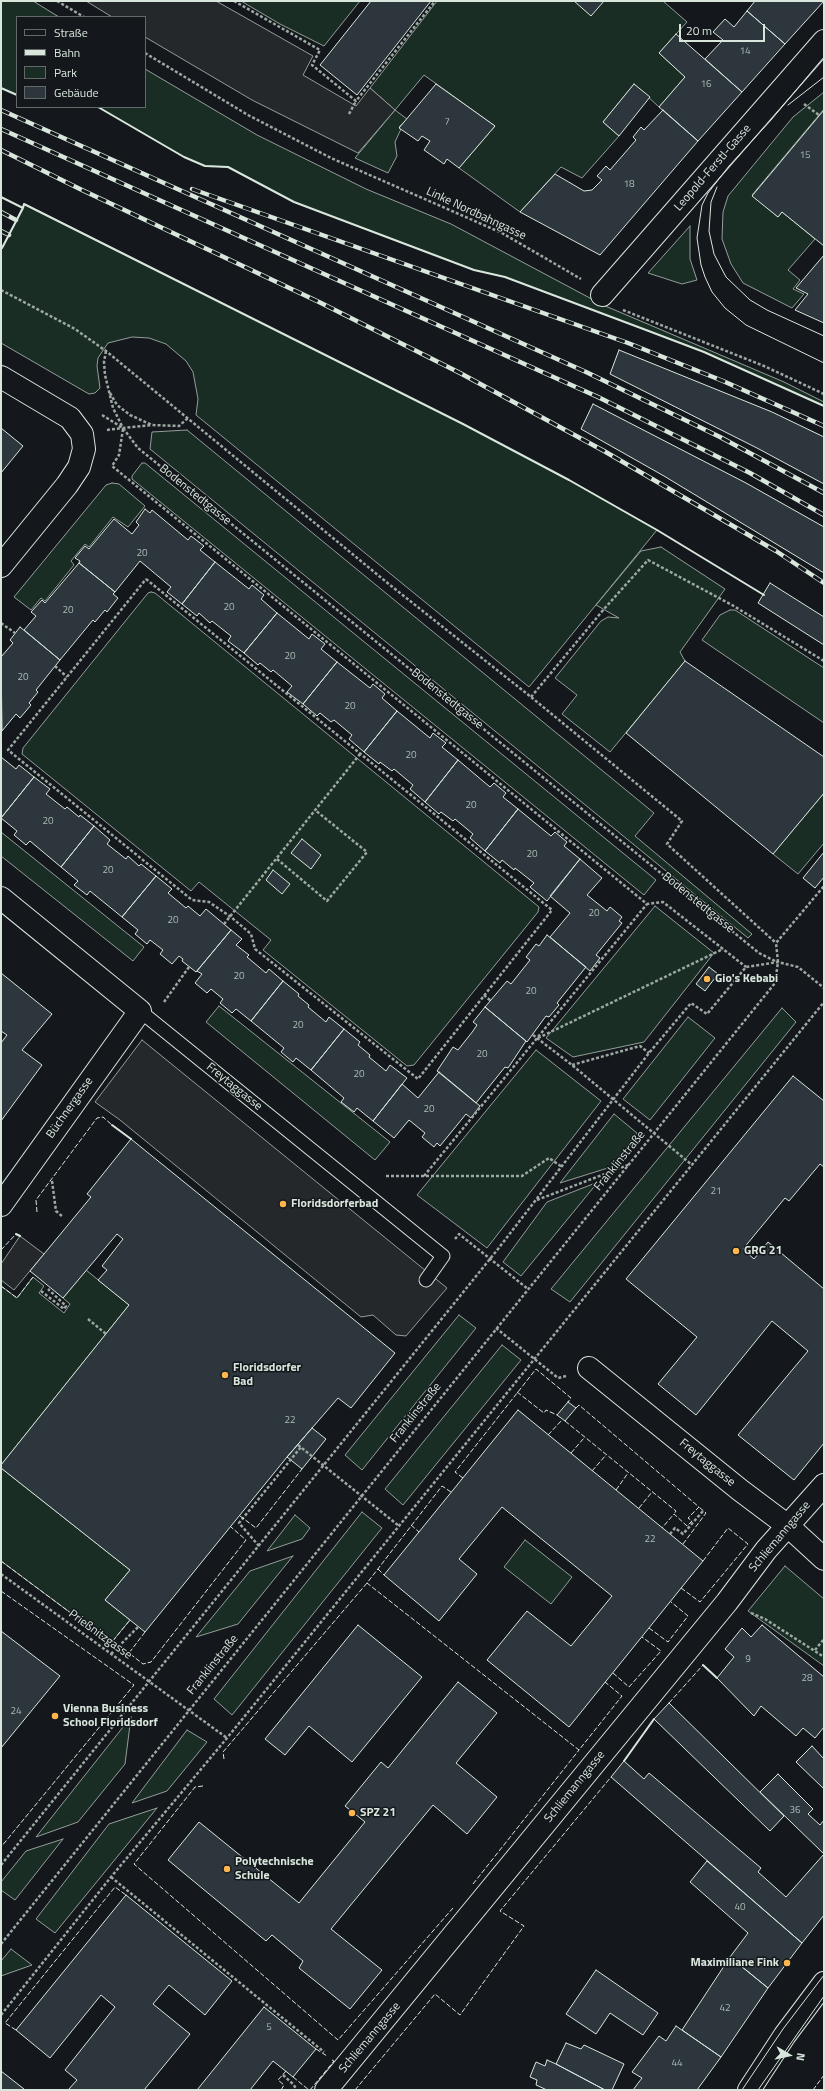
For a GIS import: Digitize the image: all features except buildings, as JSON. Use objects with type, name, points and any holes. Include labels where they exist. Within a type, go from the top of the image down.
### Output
[{"type":"street","name":"Leopold-Ferstl-Gasse","points":[[602,295],[824,41]]},
{"type":"street","points":[[1,377],[70,418],[82,434],[84,449],[79,467],[67,485],[1,566]]},
{"type":"street","name":"Freytaggasse","points":[[1,898],[145,1015]]},
{"type":"street","name":"Büchnergasse","points":[[1,1205],[145,1015]]},
{"type":"street","name":"Freytaggasse","points":[[589,1368],[740,1490],[788,1526],[824,1559]]},
{"type":"street","name":"Schliemanngasse","points":[[326,2090],[722,1608],[766,1550],[824,1485]]},
{"type":"street","points":[[749,2090],[785,2035],[824,1983]]},
{"type":"lane","name":"Freytaggasse","points":[[145,1015],[443,1256]]},
{"type":"lane","points":[[426,1280],[443,1256]]},
{"type":"path","points":[[57,1],[82,16]]},
{"type":"path","points":[[234,1],[320,50],[312,65],[356,101]]},
{"type":"path","points":[[349,114],[356,101],[435,1]]},
{"type":"path","name":"Linke Nordbahngasse","points":[[146,54],[248,116],[331,158],[502,233],[585,281],[602,295],[611,305],[764,366],[824,394]]},
{"type":"path","points":[[1,290],[75,329],[106,351],[390,585],[531,697],[682,821],[667,844],[776,943],[824,886]]},
{"type":"path","name":"Bodenstedtgasse","points":[[106,351],[104,362],[108,389],[113,408],[123,428],[138,448],[759,953],[778,962]]},
{"type":"path","points":[[108,389],[117,405],[130,415],[152,425]]},
{"type":"path","points":[[188,418],[179,426],[152,425],[123,428],[118,455],[112,466],[647,904]]},
{"type":"path","points":[[531,697],[604,609],[648,560],[732,605],[824,661]]},
{"type":"path","points":[[146,579],[360,754],[552,910],[418,1079],[255,949],[251,934],[231,917],[209,902],[192,900],[8,750],[146,579]]},
{"type":"path","points":[[1,623],[14,634]]},
{"type":"path","points":[[55,666],[67,677]]},
{"type":"path","points":[[224,924],[360,754]]},
{"type":"path","points":[[277,859],[327,901],[367,852],[316,810]]},
{"type":"path","points":[[424,1176],[647,904],[664,902],[746,967]]},
{"type":"path","name":"Franklinstraße","points":[[1,1944],[361,1495],[775,983],[778,962],[776,943]]},
{"type":"path","points":[[536,1038],[723,949]]},
{"type":"path","points":[[1,1866],[490,1259],[649,1053],[691,1003],[707,1014],[746,967],[778,962],[798,967],[824,988]]},
{"type":"path","points":[[145,1015],[189,967]]},
{"type":"path","points":[[484,995],[491,1000]]},
{"type":"path","points":[[1,2015],[111,1877],[227,1738],[824,1002]]},
{"type":"path","points":[[533,1035],[655,1132],[692,1165]]},
{"type":"path","points":[[572,1065],[640,1046],[649,1053]]},
{"type":"path","points":[[386,1176],[522,1176],[549,1158],[562,1167]]},
{"type":"path","points":[[536,1200],[628,1165]]},
{"type":"path","points":[[52,1178],[56,1211],[63,1217]]},
{"type":"path","points":[[443,1256],[459,1234],[528,1289]]},
{"type":"path","points":[[41,1291],[64,1309],[66,1306],[48,1289]]},
{"type":"path","points":[[88,1319],[106,1334]]},
{"type":"path","points":[[496,1328],[558,1378],[589,1368]]},
{"type":"path","points":[[298,1445],[324,1464],[399,1526]]},
{"type":"path","points":[[259,1546],[239,1523],[301,1447]]},
{"type":"path","points":[[670,1534],[675,1528],[683,1534],[703,1511]]},
{"type":"path","name":"Prießnitzgasse","points":[[1,1574],[227,1738]]},
{"type":"path","points":[[748,1611],[765,1619],[824,1657]]},
{"type":"path","points":[[111,1654],[138,1627]]},
{"type":"path","points":[[815,1650],[824,1639]]},
{"type":"path","points":[[111,1877],[344,2069]]},
{"type":"path","points":[[283,2075],[297,2090]]},
{"type":"green space","points":[[1,1],[33,1],[57,16],[16,16],[16,95],[1,88]]},
{"type":"green space","points":[[241,1],[360,1],[324,46],[280,24]]},
{"type":"green space","points":[[437,1],[663,1],[687,22],[659,53],[685,77],[659,107],[634,84],[603,122],[619,136],[582,178],[561,167],[520,212],[459,168],[495,126],[424,75],[395,110],[370,88]]},
{"type":"green space","points":[[146,70],[257,135],[366,189],[451,224],[603,305],[784,382],[824,402],[824,406],[704,352],[505,277],[474,270],[294,202],[228,167],[205,166],[184,157],[100,108],[146,108]]},
{"type":"green space","points":[[824,92],[824,109],[752,195],[778,217],[782,212],[815,239],[788,270],[800,280],[793,289],[804,294],[792,308],[743,283],[731,264],[722,239],[723,212],[728,196],[793,117]]},
{"type":"green space","points":[[395,110],[407,119],[399,127],[401,129],[395,142],[397,156],[388,173],[355,158]]},
{"type":"green space","points":[[24,204],[463,424],[569,480],[657,530],[529,687],[196,415],[198,399],[193,372],[186,361],[166,344],[149,338],[132,337],[108,343],[98,358],[97,366],[100,388],[95,393],[89,394],[1,343],[1,247],[3,247]]},
{"type":"green space","points":[[690,226],[690,259],[697,280],[682,284],[648,273]]},
{"type":"green space","points":[[187,430],[654,813],[635,836],[752,934],[748,938],[150,449],[152,432]]},
{"type":"green space","points":[[142,463],[145,463],[656,880],[644,895],[132,479],[132,476]]},
{"type":"green space","points":[[112,483],[119,484],[145,506],[128,527],[113,517],[89,547],[85,544],[71,561],[74,565],[45,601],[41,598],[31,610],[14,597],[106,485]]},
{"type":"green space","points":[[661,547],[725,589],[680,652],[685,661],[610,752],[562,714],[577,695],[555,678],[601,621],[608,617],[619,618],[596,605],[641,551]]},
{"type":"green space","points":[[148,593],[155,593],[539,907],[538,912],[414,1065],[407,1066],[263,950],[271,940],[199,882],[191,891],[22,754],[23,748]]},
{"type":"green space","points":[[730,610],[735,610],[824,668],[824,723],[702,640],[720,615]]},
{"type":"green space","points":[[824,793],[824,843],[798,874],[773,854]]},
{"type":"green space","points":[[1,832],[144,947],[133,961],[1,856]]},
{"type":"green space","points":[[655,906],[714,953],[644,1042],[573,1057],[546,1038]]},
{"type":"green space","points":[[219,1006],[390,1142],[375,1160],[206,1022]]},
{"type":"green space","points":[[782,1008],[796,1022],[570,1302],[551,1289]]},
{"type":"green space","points":[[688,1017],[715,1038],[650,1120],[623,1099]]},
{"type":"green space","points":[[536,1050],[601,1101],[487,1248],[417,1195]]},
{"type":"green space","points":[[614,1114],[637,1133],[611,1167],[560,1183]]},
{"type":"green space","points":[[598,1182],[521,1276],[503,1262],[547,1202]]},
{"type":"green space","points":[[86,1270],[129,1305],[1,1465],[1,1286],[17,1298],[33,1277],[44,1286],[39,1293],[64,1313],[70,1304],[63,1298]]},
{"type":"green space","points":[[459,1315],[476,1328],[362,1470],[345,1455]]},
{"type":"green space","points":[[502,1345],[521,1360],[403,1505],[385,1489]]},
{"type":"green space","points":[[1,1468],[130,1570],[105,1600],[130,1620],[111,1643],[1,1561]]},
{"type":"green space","points":[[362,1512],[382,1528],[232,1715],[214,1699]]},
{"type":"green space","points":[[295,1515],[310,1528],[302,1539],[267,1551]]},
{"type":"green space","points":[[525,1540],[572,1577],[551,1604],[504,1567]]},
{"type":"green space","points":[[293,1556],[238,1624],[196,1637],[250,1571]]},
{"type":"green space","points":[[785,1566],[824,1599],[824,1666],[748,1611]]},
{"type":"green space","points":[[131,1717],[125,1764],[78,1822],[36,1837]]},
{"type":"green space","points":[[187,1730],[207,1742],[167,1791],[132,1803]]},
{"type":"green space","points":[[157,1808],[55,1933],[36,1919],[109,1824]]},
{"type":"green space","points":[[63,1839],[15,1900],[1,1890],[1,1882],[26,1851]]},
{"type":"green space","points":[[11,1949],[32,1965],[1,1976],[1,1961]]},
{"type":"shaded area","points":[[86,1],[216,1],[313,56],[303,75],[356,106],[370,88],[395,110],[358,153],[252,100],[146,38],[146,16],[110,16]]},
{"type":"shaded area","name":"Floridsdorferbad","points":[[142,1040],[447,1288],[406,1336],[396,1335],[373,1315],[361,1317],[120,1120],[95,1102]]},
{"type":"shaded area","points":[[20,1236],[44,1254],[14,1290],[1,1280],[1,1264]]},
{"type":"tram line","points":[[824,57],[771,120],[729,166],[708,193],[702,205],[697,238],[701,265],[705,277],[712,292],[725,308],[746,325],[824,363]]},
{"type":"tram line","points":[[788,105],[824,77]]},
{"type":"tram line","points":[[717,187],[711,202],[709,231],[714,254],[726,277],[750,300],[767,310],[824,336]]},
{"type":"tram line","points":[[742,2090],[783,2029],[824,1975]]},
{"type":"tram line","points":[[758,2090],[824,1996]]},
{"type":"railway","points":[[1,110],[586,372],[720,437],[824,493]]},
{"type":"railway","points":[[1,129],[598,397],[750,473],[824,515]]},
{"type":"railway","points":[[1,150],[319,302],[460,373],[604,451],[776,551],[824,583]]},
{"type":"railway","points":[[192,189],[628,343],[723,381],[824,426]]},
{"type":"railway","points":[[1,212],[16,220]]},
{"type":"railway","points":[[1,231],[9,235]]},
{"type":"fence","points":[[37,1212],[36,1200],[97,1118],[103,1117],[112,1125]]},
{"type":"fence","points":[[1,1250],[16,1234]]},
{"type":"fence","points":[[1,1286],[17,1298],[33,1277]]},
{"type":"fence","points":[[463,1478],[455,1472],[536,1369],[571,1398],[568,1402]]},
{"type":"fence","points":[[517,1392],[544,1413],[546,1410],[557,1415]]},
{"type":"fence","points":[[576,1408],[579,1405],[699,1507],[688,1518],[692,1521],[687,1526],[674,1514],[662,1528]]},
{"type":"fence","points":[[548,1435],[562,1420]]},
{"type":"fence","points":[[565,1421],[676,1511],[674,1514]]},
{"type":"fence","points":[[571,1453],[584,1438]]},
{"type":"fence","points":[[592,1471],[606,1455]]},
{"type":"fence","points":[[240,1516],[256,1528],[302,1469],[300,1467]]},
{"type":"fence","points":[[616,1490],[628,1473]]},
{"type":"fence","points":[[451,1492],[442,1486],[367,1583],[579,1750],[622,1696],[605,1682]]},
{"type":"fence","points":[[639,1508],[652,1492]]},
{"type":"fence","points":[[683,1544],[706,1513],[699,1507]]},
{"type":"fence","points":[[411,1525],[419,1532]]},
{"type":"fence","points":[[145,1632],[129,1653],[143,1664],[151,1662],[246,1540],[231,1527]]},
{"type":"fence","points":[[681,1588],[700,1602],[748,1544],[728,1528],[703,1561]]},
{"type":"fence","points":[[1,1561],[111,1643],[130,1620]]},
{"type":"fence","points":[[378,1569],[384,1575]]},
{"type":"fence","points":[[224,1759],[223,1752],[367,1583]]},
{"type":"fence","points":[[1,1591],[134,1685],[1,1847]]},
{"type":"fence","points":[[649,1628],[668,1642],[688,1616],[671,1602]]},
{"type":"fence","points":[[613,1673],[629,1687],[661,1651],[642,1637]]},
{"type":"fence","points":[[669,1703],[703,1665]]},
{"type":"fence","points":[[473,1884],[579,1750]]},
{"type":"fence","points":[[355,2090],[435,1994],[460,2015],[524,1926],[500,1911],[611,1777]]},
{"type":"fence","points":[[203,1786],[195,1787],[134,1864],[338,2040],[453,1908]]},
{"type":"fence","points":[[16,2030],[5,2023],[115,1887],[126,1895]]},
{"type":"fence","points":[[316,2049],[327,2056]]},
{"type":"fence","points":[[310,2090],[334,2061],[332,2060]]},
{"type":"fence","points":[[281,2090],[284,2085],[278,2080],[286,2071]]},
{"type":"fence","points":[[813,2090],[824,2075]]},
{"type":"fence","points":[[293,2077],[309,2090]]},
{"type":"wall","points":[[1,88],[16,95]]},
{"type":"wall","points":[[100,108],[184,157],[205,166],[228,167],[294,202],[474,270],[505,277],[704,352],[824,406]]},
{"type":"wall","points":[[1,197],[23,208],[2,248],[1,247]]},
{"type":"wall","points":[[23,208],[24,204],[463,424],[569,480],[657,530],[764,595]]},
{"type":"wall","points":[[112,1125],[131,1139]]},
{"type":"wall","points":[[16,1234],[20,1236]]},
{"type":"wall","points":[[703,1665],[717,1678]]},
{"type":"wall","points":[[624,1761],[654,1719]]},
{"type":"place","name":"Gio's Kebabi","points":[[707,979]]},
{"type":"place","name":"Floridsdorferbad","points":[[283,1204]]},
{"type":"place","name":"GRG 21","points":[[736,1251]]},
{"type":"place","name":"Floridsdorfer Bad","points":[[225,1375]]},
{"type":"place","name":"Vienna Business School Floridsdorf","points":[[55,1716]]},
{"type":"place","name":"SPZ 21","points":[[352,1813]]},
{"type":"place","name":"Polytechnische Schule","points":[[227,1869]]},
{"type":"place","name":"Maximiliane Fink","points":[[787,1963]]}]
